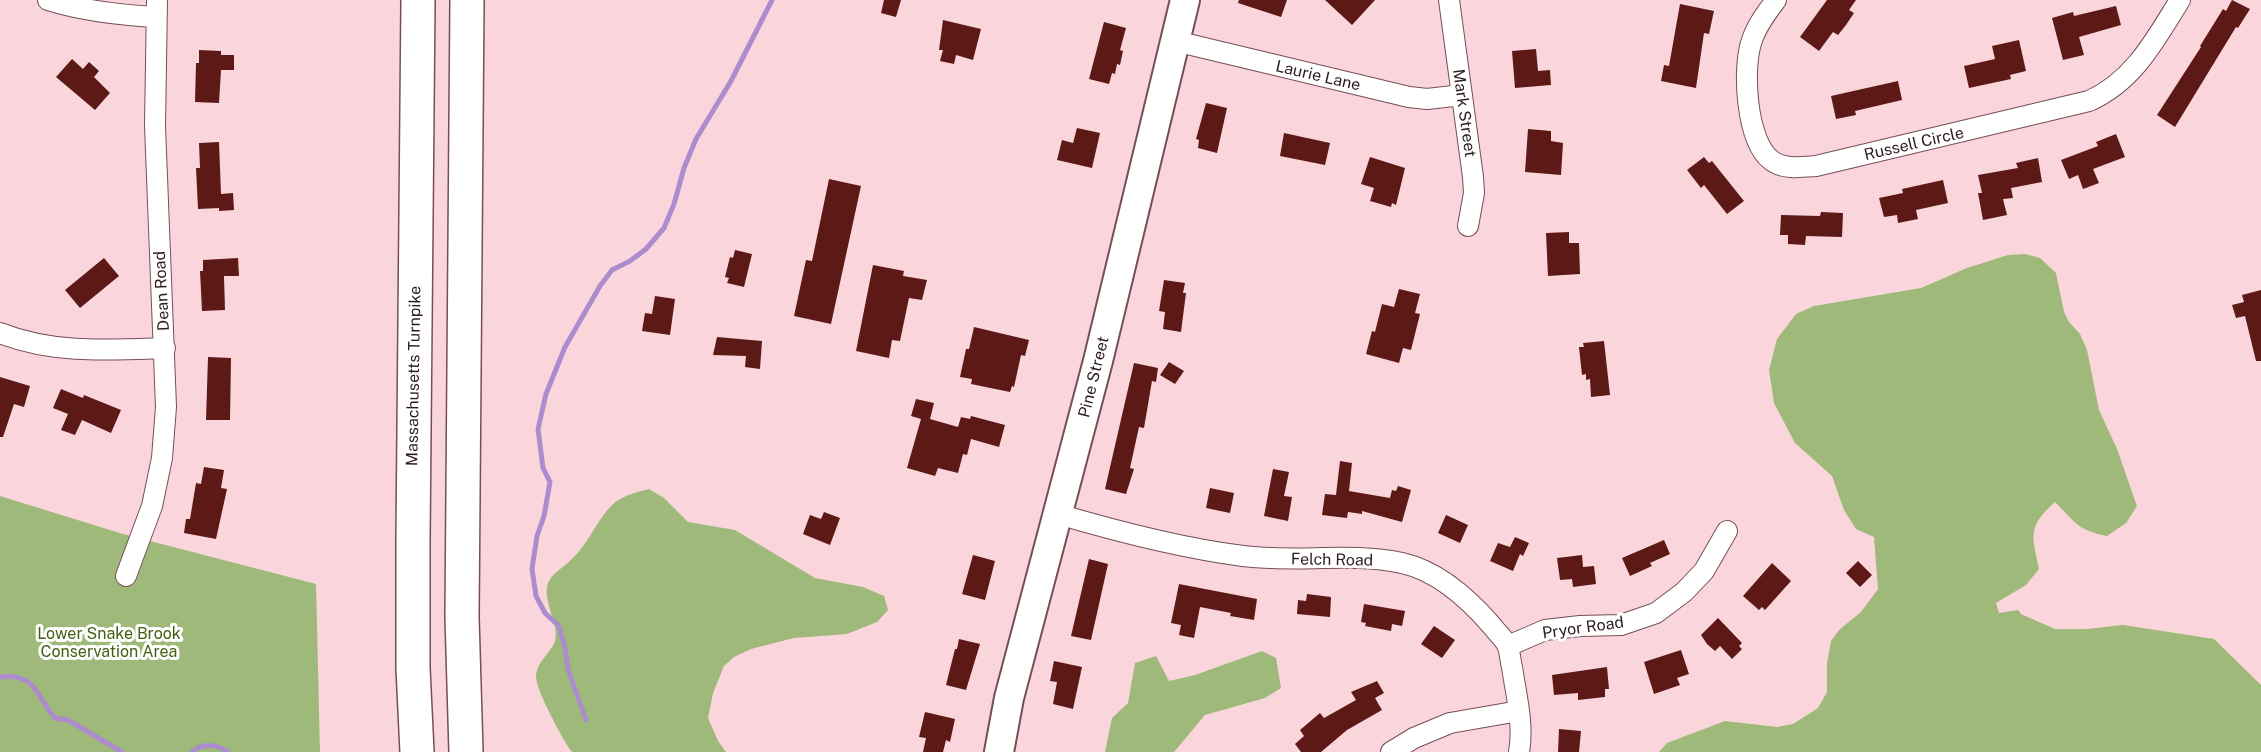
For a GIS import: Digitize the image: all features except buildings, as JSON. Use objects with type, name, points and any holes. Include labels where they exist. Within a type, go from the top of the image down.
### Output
[{"type":"highway","name":"Massachusetts Turnpike","points":[[417,752],[413,668],[413,528],[418,0]]},
{"type":"highway","points":[[466,752],[462,606],[467,0]]},
{"type":"main road","name":"Pine Street","points":[[999,752],[1009,698],[1098,361],[1175,41],[1179,1]]},
{"type":"street","points":[[48,0],[106,13],[156,8]]},
{"type":"street","name":"Mark Street","points":[[1449,0],[1474,193],[1468,226]]},
{"type":"street","name":"Russell Circle","points":[[1776,0],[1752,40],[1746,69],[1747,85],[1756,136],[1762,149],[1771,160],[1798,168],[1816,166],[2089,101],[2103,95],[2131,73],[2145,56],[2180,0]]},
{"type":"street","name":"Dean Road","points":[[126,576],[145,528],[158,482],[166,407],[156,158],[156,8]]},
{"type":"street","name":"Laurie Lane","points":[[1175,41],[1409,98],[1462,96]]},
{"type":"street","points":[[0,333],[35,344],[70,349],[165,348]]},
{"type":"street","name":"Felch Road","points":[[1058,514],[1130,535],[1199,550],[1296,560],[1364,558],[1403,564],[1442,580],[1477,609],[1508,646]]},
{"type":"street","name":"Pryor Road","points":[[1508,646],[1545,630],[1621,625],[1656,613],[1684,592],[1704,571],[1726,531]]},
{"type":"street","points":[[1508,646],[1519,711],[1521,741],[1519,752]]},
{"type":"street","points":[[1392,752],[1414,738],[1450,723],[1519,711]]},
{"type":"green space","points":[[2025,254],[2040,258],[2056,273],[2064,312],[2069,322],[2080,334],[2087,350],[2099,410],[2117,449],[2137,506],[2126,523],[2107,536],[2083,528],[2055,502],[2040,518],[2034,532],[2039,569],[2026,585],[1996,603],[1999,613],[2018,610],[2021,614],[2055,629],[2087,629],[2123,625],[2214,639],[2261,685],[2261,752],[1659,752],[1667,743],[1725,721],[1777,727],[1793,724],[1818,708],[1827,692],[1827,663],[1831,641],[1839,630],[1861,612],[1878,589],[1874,537],[1856,529],[1844,510],[1832,476],[1795,443],[1774,403],[1769,370],[1777,339],[1796,314],[1814,306],[1921,288],[1967,268],[2008,255]]},
{"type":"green space","points":[[649,489],[664,498],[688,522],[735,530],[815,578],[863,587],[884,596],[888,610],[877,622],[847,634],[794,638],[751,649],[734,657],[724,666],[713,693],[708,718],[718,741],[726,752],[572,752],[551,716],[536,678],[538,667],[553,646],[556,635],[547,598],[548,583],[555,573],[577,554],[612,505],[624,497]]},
{"type":"green space","name":"Lower Snake Brook Conservation Area","points":[[0,496],[123,534],[316,584],[320,752],[0,752]]},
{"type":"green space","points":[[1262,651],[1276,658],[1281,688],[1265,698],[1205,715],[1174,752],[1105,752],[1112,718],[1128,703],[1135,663],[1156,656],[1169,681],[1195,675]]},
{"type":"waterway","points":[[586,720],[568,669],[559,626],[545,613],[536,596],[532,569],[550,482],[543,468],[538,429],[546,394],[565,347],[600,286],[612,270],[630,261],[646,249],[664,228],[696,139],[731,81],[772,0]]},
{"type":"waterway","points":[[0,677],[12,676],[28,682],[55,718],[68,720],[122,752]]},
{"type":"waterway","points":[[192,752],[200,747],[210,746],[219,747],[228,752]]}]
